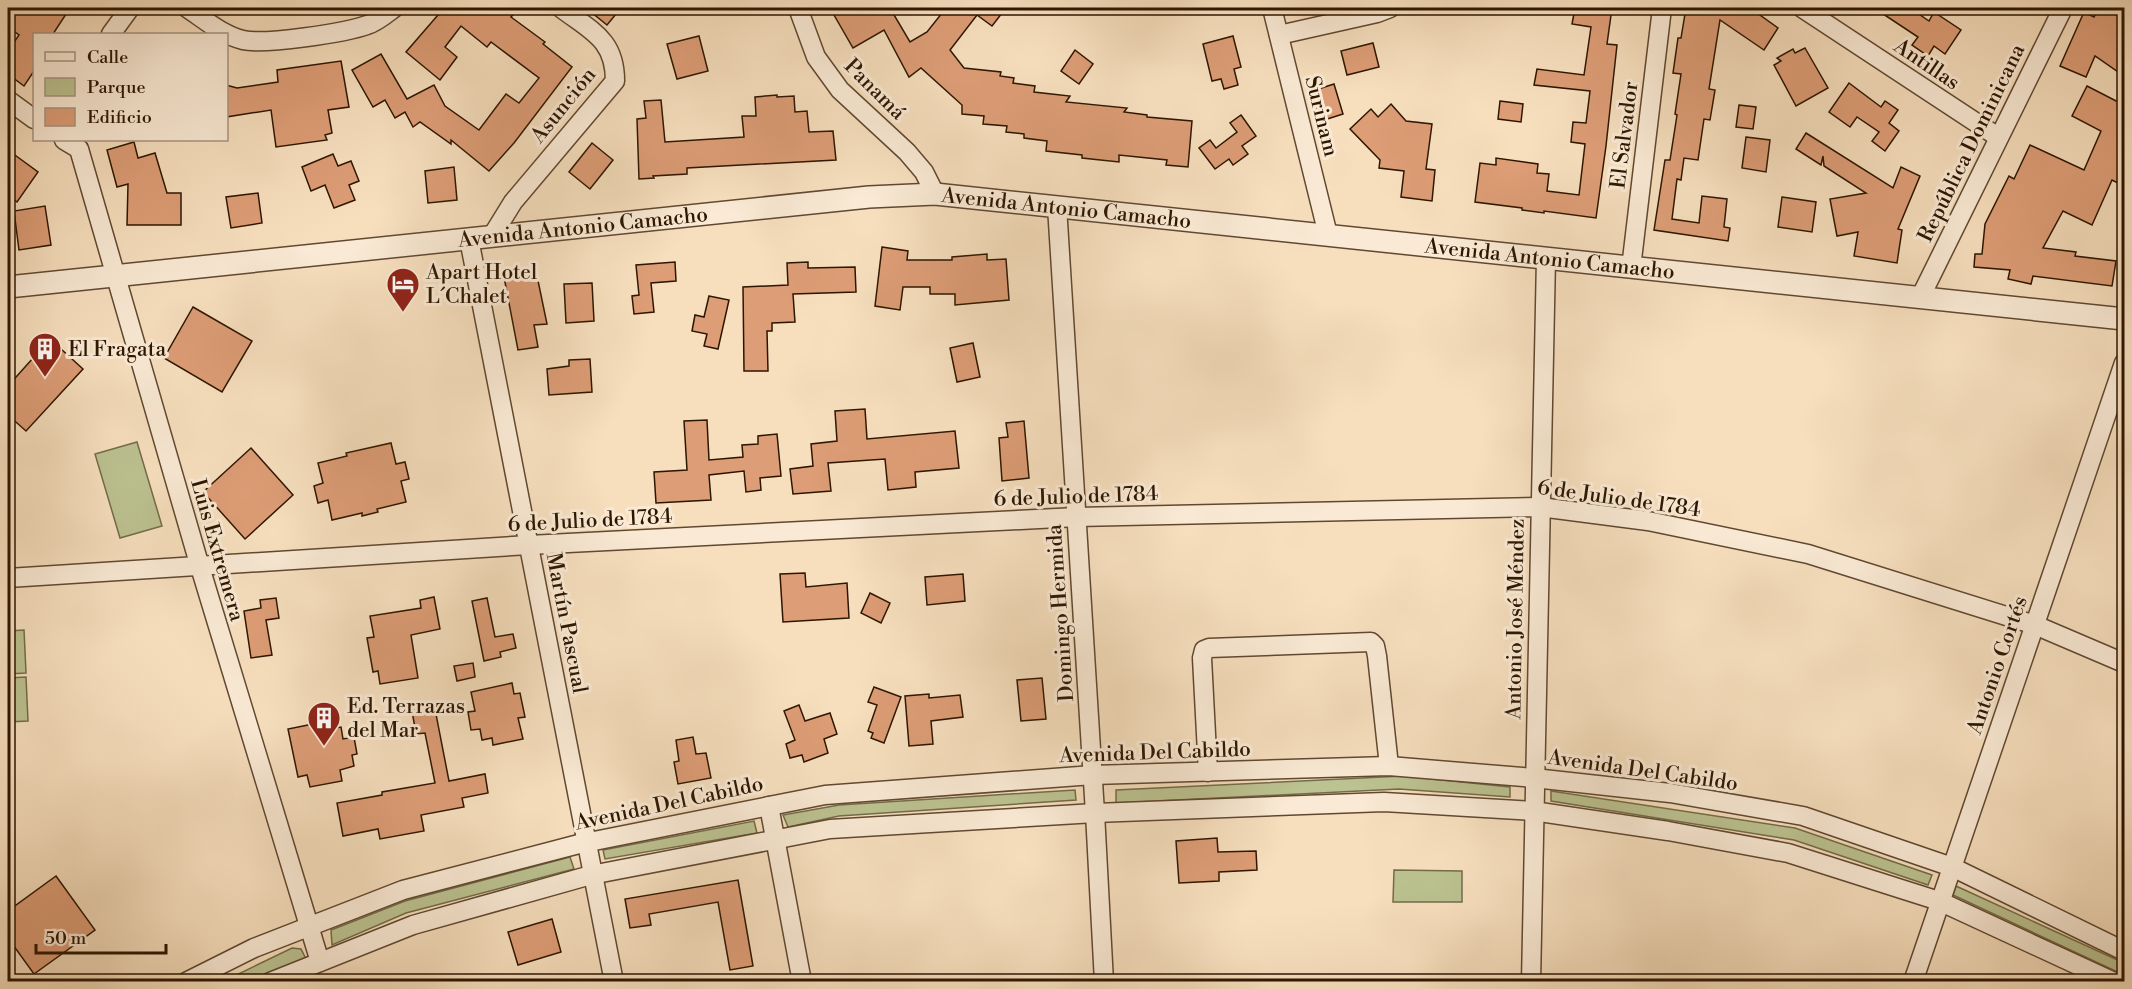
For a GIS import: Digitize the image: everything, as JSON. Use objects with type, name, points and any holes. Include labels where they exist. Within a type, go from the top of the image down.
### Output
[{"type":"street","points":[[112,33],[130,8]]},
{"type":"street","points":[[187,8],[225,33]]},
{"type":"street","points":[[228,35],[245,40],[263,41],[319,35],[368,25],[394,8]]},
{"type":"street","name":"Asunción","points":[[492,236],[513,202],[615,81],[615,66],[607,44],[561,8]]},
{"type":"street","name":"Panamá","points":[[798,8],[816,57],[840,90],[907,152],[924,172],[934,194]]},
{"type":"street","name":"Surinam","points":[[1272,8],[1328,235]]},
{"type":"street","points":[[1279,35],[1390,8]]},
{"type":"street","name":"El Salvador","points":[[1631,268],[1662,8]]},
{"type":"street","name":"Antillas","points":[[1802,8],[1998,137]]},
{"type":"street","name":"República Dominicana","points":[[1920,298],[2063,8]]},
{"type":"street","points":[[8,100],[33,118]]},
{"type":"street","name":"Luis Extremera","points":[[71,145],[116,276],[200,567],[320,962]]},
{"type":"street","name":"Avenida Antonio Camacho","points":[[8,287],[869,197],[934,194],[2124,319]]},
{"type":"street","name":"Domingo Hermida","points":[[1057,206],[1104,981]]},
{"type":"street","name":"Martín Pascual","points":[[469,239],[587,843],[591,875],[614,981]]},
{"type":"street","name":"Antonio José Méndez","points":[[1531,981],[1546,258]]},
{"type":"street","name":"Antonio Cortés","points":[[1912,981],[2124,363]]},
{"type":"street","name":"6 de Julio de 1784","points":[[8,578],[529,545],[1077,517],[1540,507],[1648,521],[1808,554],[2035,625],[2124,663]]},
{"type":"street","points":[[1208,772],[1202,658],[1204,650],[1371,642],[1375,646],[1377,656],[1389,766]]},
{"type":"street","name":"Avenida Del Cabildo","points":[[186,981],[254,948],[403,890],[587,843],[825,795],[1093,776],[1389,766],[1534,778],[1670,793],[1803,816],[1952,867],[2124,951]]},
{"type":"street","points":[[270,981],[413,925],[591,875],[830,829],[1095,813],[1384,802],[1533,812],[1668,831],[1788,853],[1939,901],[2114,981]]},
{"type":"street","points":[[769,806],[802,981]]},
{"type":"green space","points":[[137,442],[162,526],[120,538],[95,454]]},
{"type":"green space","points":[[24,630],[26,673],[8,674],[8,631]]},
{"type":"green space","points":[[26,677],[28,721],[8,722],[8,678]]},
{"type":"green space","points":[[1403,776],[1510,787],[1510,797],[1399,789],[1116,803],[1116,790]]},
{"type":"green space","points":[[1075,790],[1076,800],[839,816],[788,827],[783,815],[839,805]]},
{"type":"green space","points":[[1551,791],[1795,828],[1932,875],[1928,885],[1794,840],[1551,801]]},
{"type":"green space","points":[[754,821],[757,833],[605,859],[603,850]]},
{"type":"green space","points":[[570,857],[574,869],[406,913],[332,945],[331,930],[405,901]]},
{"type":"green space","points":[[1394,870],[1462,871],[1462,902],[1393,902]]},
{"type":"green space","points":[[1956,886],[2124,963],[2124,975],[1953,895]]},
{"type":"green space","points":[[292,948],[301,949],[305,957],[303,961],[258,981],[222,982]]},
{"type":"building","points":[[8,8],[70,8],[54,33],[33,33],[33,72],[24,86],[8,74],[8,51],[19,35],[8,27]]},
{"type":"building","points":[[444,8],[519,8],[511,17],[545,42],[543,44],[572,67],[514,143],[489,171],[451,140],[451,144],[420,122],[413,127],[405,112],[395,118],[385,100],[373,107],[352,70],[381,54],[407,99],[434,85],[445,106],[479,130],[506,94],[519,103],[539,78],[491,42],[487,47],[461,26],[445,47],[457,57],[440,80],[406,52]]},
{"type":"building","points":[[586,8],[621,8],[607,25]]},
{"type":"building","points":[[830,8],[890,8],[910,42],[927,32],[946,8],[1006,8],[992,26],[977,15],[950,50],[964,68],[1001,72],[1000,76],[1014,78],[1013,83],[1035,86],[1034,92],[1070,96],[1066,102],[1127,108],[1124,112],[1147,115],[1147,117],[1192,121],[1188,167],[1166,165],[1167,160],[1119,155],[1119,162],[1046,151],[1047,141],[1024,138],[1024,134],[1006,132],[1007,126],[983,124],[984,116],[962,114],[962,105],[921,68],[909,77],[884,30],[853,48]]},
{"type":"building","points":[[1575,8],[1612,8],[1607,44],[1617,45],[1596,218],[1544,211],[1544,213],[1475,202],[1480,163],[1496,165],[1496,158],[1538,164],[1537,173],[1549,174],[1547,191],[1579,195],[1585,144],[1571,142],[1573,122],[1586,123],[1590,91],[1534,85],[1537,69],[1584,75],[1591,27],[1572,24]]},
{"type":"building","points":[[1686,8],[1750,8],[1778,28],[1764,50],[1720,20],[1709,89],[1715,90],[1710,120],[1704,119],[1698,160],[1684,158],[1681,180],[1677,179],[1672,219],[1699,223],[1702,196],[1727,199],[1724,227],[1730,228],[1728,241],[1654,230],[1665,160],[1670,160],[1677,115],[1675,114],[1681,74],[1673,73],[1678,38],[1681,38]]},
{"type":"building","points":[[1874,8],[1910,8],[1929,21],[1934,12],[1961,30],[1945,54],[1934,46],[1928,56],[1912,45],[1918,37]]},
{"type":"building","points":[[2099,8],[2124,18],[2124,76],[2095,56],[2086,77],[2060,66],[2084,12],[2094,17]]},
{"type":"building","points":[[699,36],[708,71],[677,79],[667,44]]},
{"type":"building","points":[[1233,36],[1241,67],[1234,69],[1238,85],[1224,89],[1221,79],[1212,81],[1203,44]]},
{"type":"building","points":[[1373,43],[1379,67],[1347,75],[1341,51]]},
{"type":"building","points":[[1805,48],[1828,88],[1796,106],[1774,65],[1781,61],[1777,58],[1793,49],[1795,53]]},
{"type":"building","points":[[1075,50],[1093,64],[1079,84],[1061,71]]},
{"type":"building","points":[[341,61],[349,107],[328,110],[332,133],[325,135],[327,140],[276,147],[271,110],[228,117],[228,86],[237,88],[278,82],[277,70]]},
{"type":"building","points":[[1849,83],[1881,107],[1885,101],[1898,110],[1889,123],[1899,131],[1885,151],[1872,141],[1879,132],[1857,117],[1850,127],[1829,112]]},
{"type":"building","points":[[1334,84],[1343,114],[1321,121],[1312,91]]},
{"type":"building","points":[[2087,86],[2124,105],[2124,186],[2112,180],[2092,225],[2063,211],[2043,248],[2076,252],[2075,256],[2116,261],[2112,286],[2033,276],[2031,284],[2008,279],[2010,270],[1974,267],[1975,254],[1982,254],[1985,224],[2009,176],[2014,179],[2030,145],[2084,170],[2101,131],[2072,116]]},
{"type":"building","points":[[777,95],[777,97],[794,96],[795,112],[807,111],[809,132],[833,131],[836,160],[687,168],[687,174],[639,179],[637,119],[646,118],[644,101],[661,100],[665,142],[744,137],[742,116],[756,116],[755,97]]},
{"type":"building","points":[[1500,101],[1523,104],[1521,122],[1498,119]]},
{"type":"building","points":[[1391,104],[1406,121],[1432,124],[1426,169],[1435,170],[1432,201],[1401,197],[1404,171],[1379,168],[1380,160],[1350,129],[1371,109],[1378,117]]},
{"type":"building","points":[[1739,105],[1756,107],[1753,129],[1736,127]]},
{"type":"building","points":[[1241,115],[1256,136],[1242,146],[1248,154],[1233,165],[1229,159],[1215,169],[1199,148],[1210,140],[1216,148],[1237,132],[1230,123]]},
{"type":"building","points":[[1806,133],[1893,188],[1901,167],[1920,176],[1898,229],[1902,230],[1897,263],[1854,256],[1858,232],[1837,236],[1830,199],[1866,193],[1824,166],[1823,156],[1821,165],[1796,149]]},
{"type":"building","points":[[1746,137],[1770,140],[1766,172],[1742,168]]},
{"type":"building","points":[[134,142],[138,158],[155,153],[167,193],[181,193],[181,225],[127,225],[128,184],[117,187],[107,150]]},
{"type":"building","points":[[592,143],[613,160],[590,189],[569,172]]},
{"type":"building","points":[[8,150],[38,172],[17,202],[8,195]]},
{"type":"building","points":[[333,154],[338,166],[351,161],[359,181],[349,185],[355,200],[334,208],[325,185],[311,191],[302,167]]},
{"type":"building","points":[[454,167],[457,200],[428,203],[425,171]]},
{"type":"building","points":[[258,193],[262,223],[231,228],[226,197]]},
{"type":"building","points":[[1782,197],[1816,202],[1812,232],[1778,227]]},
{"type":"building","points":[[45,206],[51,245],[19,250],[14,211]]},
{"type":"building","points":[[882,247],[908,251],[907,260],[952,260],[952,257],[987,254],[987,260],[1006,259],[1009,300],[955,305],[955,294],[930,294],[930,287],[903,287],[900,310],[875,306]]},
{"type":"building","points":[[675,262],[676,281],[651,283],[654,312],[634,314],[632,296],[639,295],[636,265]]},
{"type":"building","points":[[808,262],[808,268],[855,267],[856,292],[793,294],[795,322],[772,323],[772,331],[767,331],[768,371],[744,371],[743,287],[788,285],[787,263]]},
{"type":"building","points":[[536,271],[547,324],[534,325],[538,347],[518,350],[504,277]]},
{"type":"building","points":[[592,283],[594,321],[566,323],[564,284]]},
{"type":"building","points":[[709,296],[729,300],[718,349],[704,346],[707,334],[692,331],[695,315],[704,317]]},
{"type":"building","points":[[193,307],[252,341],[222,392],[164,358]]},
{"type":"building","name":"El Fragata","points":[[50,339],[83,369],[26,431],[8,415],[8,386]]},
{"type":"building","points":[[973,343],[980,377],[957,382],[950,348]]},
{"type":"building","points":[[590,359],[592,392],[549,395],[547,369],[569,366],[569,360]]},
{"type":"building","points":[[865,409],[867,439],[955,431],[959,468],[915,472],[916,487],[888,490],[885,459],[828,463],[831,491],[793,494],[790,469],[813,466],[811,444],[837,441],[835,411]]},
{"type":"building","points":[[707,420],[709,460],[743,457],[742,445],[758,444],[758,436],[777,434],[781,476],[760,478],[761,490],[746,492],[744,471],[709,475],[711,500],[656,503],[654,472],[687,470],[684,421]]},
{"type":"building","points":[[1024,421],[1029,478],[1002,481],[999,438],[1008,437],[1006,423]]},
{"type":"building","points":[[391,443],[396,464],[405,462],[409,479],[401,481],[406,502],[377,509],[378,512],[362,516],[362,513],[332,520],[328,500],[318,503],[314,486],[323,483],[318,463],[347,456],[346,453]]},
{"type":"building","points":[[251,448],[293,495],[245,539],[203,492]]},
{"type":"building","points":[[805,573],[806,587],[847,583],[849,618],[783,622],[780,574]]},
{"type":"building","points":[[963,574],[965,601],[927,605],[925,577]]},
{"type":"building","points":[[870,593],[890,603],[881,623],[861,613]]},
{"type":"building","points":[[434,597],[440,629],[411,635],[418,678],[380,684],[378,671],[373,672],[367,638],[374,637],[370,616],[421,608],[420,600]]},
{"type":"building","points":[[276,598],[279,618],[266,620],[272,655],[251,658],[244,611],[261,608],[260,600]]},
{"type":"building","points":[[487,598],[495,637],[513,634],[516,648],[500,652],[501,657],[484,661],[472,601]]},
{"type":"building","points":[[473,663],[475,677],[457,681],[454,666]]},
{"type":"building","points":[[1042,678],[1046,719],[1021,721],[1017,680]]},
{"type":"building","points":[[512,683],[514,694],[520,693],[525,717],[518,718],[523,739],[493,745],[492,738],[482,740],[480,729],[471,730],[468,712],[475,711],[471,692]]},
{"type":"building","points":[[874,687],[901,697],[884,743],[871,738],[873,733],[868,731],[877,705],[868,702]]},
{"type":"building","points":[[929,694],[929,698],[960,695],[963,717],[931,721],[933,744],[909,746],[905,696]]},
{"type":"building","points":[[799,705],[805,721],[830,713],[837,734],[824,739],[828,753],[804,762],[802,755],[790,758],[786,744],[795,740],[784,711]]},
{"type":"building","points":[[428,707],[429,710],[435,709],[449,781],[485,774],[488,793],[462,798],[464,807],[421,815],[424,831],[380,839],[378,829],[343,836],[337,803],[435,783],[425,733],[416,734],[412,711]]},
{"type":"building","name":"Ed. Terrazas del Mar","points":[[328,721],[330,729],[341,727],[343,739],[354,737],[357,754],[352,755],[354,766],[340,770],[342,781],[310,787],[307,775],[298,777],[288,729]]},
{"type":"building","points":[[693,737],[696,754],[706,753],[711,778],[678,784],[674,762],[679,761],[676,740]]},
{"type":"building","points":[[1217,838],[1218,852],[1256,851],[1257,870],[1219,872],[1219,881],[1179,883],[1176,841]]},
{"type":"building","points":[[56,876],[95,930],[34,974],[8,938],[8,911]]},
{"type":"building","points":[[738,880],[753,966],[730,970],[718,902],[649,914],[651,925],[630,928],[625,899]]},
{"type":"building","points":[[552,919],[561,952],[518,965],[508,932]]},
{"type":"place","name":"Apart Hotel L´Chalet","points":[[403,313]]},
{"type":"place","name":"El Fragata","points":[[45,378]]},
{"type":"place","name":"Ed. Terrazas del Mar","points":[[324,747]]}]
